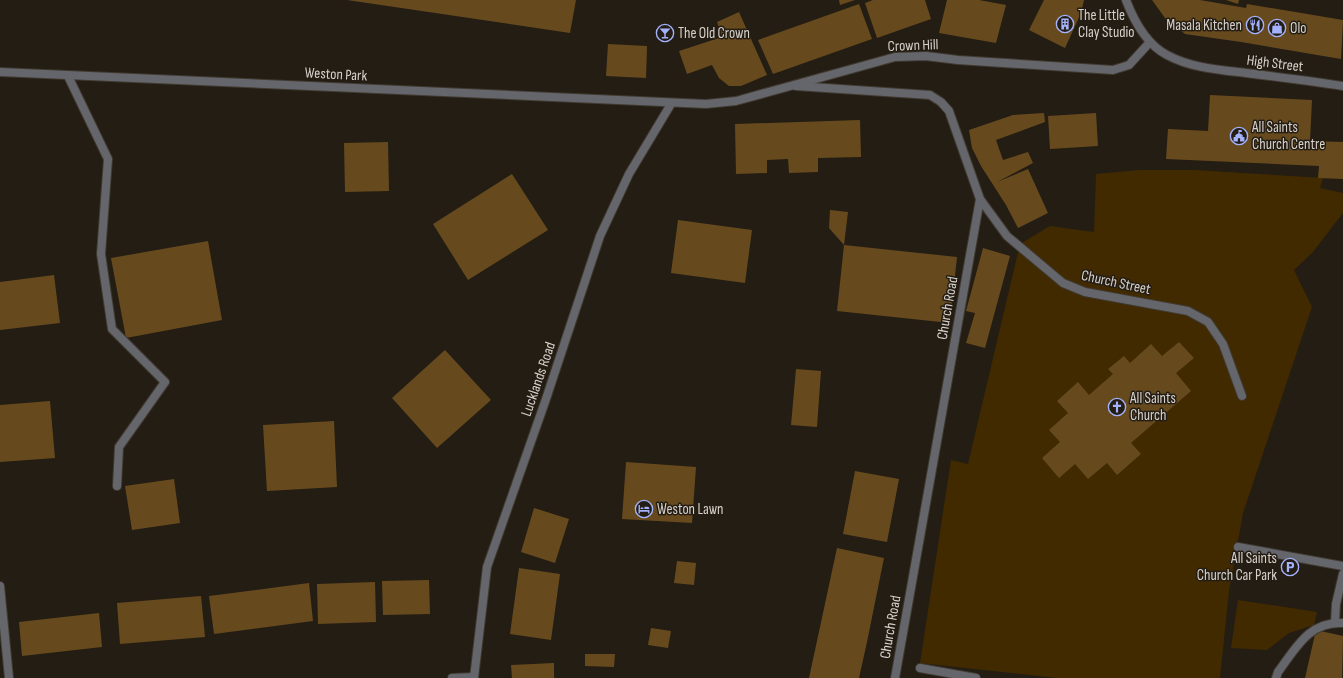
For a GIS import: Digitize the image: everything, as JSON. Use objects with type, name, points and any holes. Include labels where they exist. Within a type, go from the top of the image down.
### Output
[{"type":"street","name":"High Street","points":[[1126,0],[1132,16],[1150,42],[1167,55],[1203,67],[1343,86]]},
{"type":"street","name":"Crown Hill","points":[[672,104],[706,104],[736,100],[895,57],[926,56],[958,60],[1113,70],[1129,65],[1150,42]]},
{"type":"street","name":"Weston Park","points":[[0,72],[672,104]]},
{"type":"street","points":[[68,76],[108,159],[101,254],[112,329],[165,382],[119,447],[117,486]]},
{"type":"street","name":"Church Road","points":[[790,86],[930,95],[941,102],[949,111],[980,199],[895,678]]},
{"type":"street","name":"Lucklands Road","points":[[474,677],[487,567],[546,399],[600,236],[630,174],[672,104]]},
{"type":"street","name":"Church Street","points":[[980,199],[1007,236],[1062,283],[1085,292],[1188,311],[1208,322],[1222,344],[1242,396]]},
{"type":"street","points":[[1238,547],[1343,566]]},
{"type":"street","points":[[1276,678],[1278,672],[1304,637],[1318,626],[1339,623],[1336,604],[1343,574]]},
{"type":"street","points":[[0,586],[10,678]]},
{"type":"street","points":[[920,668],[976,678]]},
{"type":"street","points":[[452,678],[474,677]]},
{"type":"shaded area","points":[[1139,170],[1195,170],[1323,178],[1320,188],[1343,193],[1343,213],[1313,252],[1294,270],[1312,307],[1243,513],[1229,591],[1220,678],[1057,678],[920,663],[951,460],[968,464],[1020,244],[1050,226],[1094,232],[1096,174]]},
{"type":"shaded area","points":[[1238,600],[1317,612],[1314,625],[1289,633],[1267,650],[1231,648]]},
{"type":"building","points":[[347,0],[576,0],[570,33]]},
{"type":"building","points":[[839,0],[855,0],[840,5]]},
{"type":"building","points":[[873,0],[925,0],[931,19],[877,38],[865,3]]},
{"type":"building","points":[[947,0],[979,0],[1006,5],[996,43],[939,33]]},
{"type":"building","points":[[1044,0],[1084,0],[1081,13],[1065,48],[1029,30]]},
{"type":"building","points":[[1152,0],[1200,0],[1246,8],[1247,4],[1343,20],[1341,59],[1185,34],[1165,18]]},
{"type":"building","points":[[1226,0],[1239,0],[1238,4]]},
{"type":"building","points":[[859,4],[872,39],[773,74],[758,40]]},
{"type":"building","points":[[739,12],[767,75],[741,86],[729,86],[719,78],[712,65],[687,74],[679,51],[722,37],[717,22]]},
{"type":"building","points":[[608,44],[647,46],[646,78],[606,76]]},
{"type":"building","name":"All Saints Church Centre","points":[[1210,95],[1312,100],[1310,141],[1343,142],[1343,179],[1318,178],[1319,166],[1166,159],[1168,129],[1208,131]]},
{"type":"building","points":[[1044,113],[1045,122],[996,140],[1003,160],[1028,152],[1033,163],[997,182],[1028,169],[1048,213],[1018,228],[972,148],[969,130],[1013,115]]},
{"type":"building","points":[[1096,113],[1098,146],[1050,149],[1048,116]]},
{"type":"building","points":[[860,120],[861,157],[818,158],[818,172],[789,173],[788,159],[767,160],[767,173],[736,174],[735,124]]},
{"type":"building","points":[[388,142],[389,191],[345,192],[344,143]]},
{"type":"building","points":[[512,174],[548,230],[468,280],[433,224]]},
{"type":"building","points":[[830,210],[848,212],[844,245],[829,228]]},
{"type":"building","points":[[678,220],[752,230],[745,283],[671,273]]},
{"type":"building","points":[[208,241],[222,320],[126,338],[111,258]]},
{"type":"building","points":[[844,245],[957,257],[950,323],[837,311]]},
{"type":"building","points":[[983,248],[1010,256],[985,348],[966,343],[975,313],[966,311]]},
{"type":"building","points":[[54,275],[60,323],[0,330],[0,282]]},
{"type":"building","name":"All Saints Church","points":[[1179,342],[1194,358],[1176,373],[1191,391],[1131,443],[1141,454],[1117,475],[1107,463],[1088,479],[1075,464],[1059,478],[1042,458],[1060,442],[1049,430],[1068,413],[1057,401],[1078,382],[1089,395],[1113,374],[1108,369],[1124,356],[1130,363],[1151,344],[1162,356]]},
{"type":"building","points":[[445,350],[491,400],[437,448],[392,398]]},
{"type":"building","points":[[796,369],[821,371],[817,427],[791,425]]},
{"type":"building","points":[[50,401],[55,458],[0,462],[0,405]]},
{"type":"building","points":[[334,421],[337,487],[267,491],[263,425]]},
{"type":"building","points":[[626,462],[696,467],[692,523],[622,519]]},
{"type":"building","points":[[855,471],[899,479],[887,542],[843,534]]},
{"type":"building","points":[[174,479],[180,523],[132,530],[125,486]]},
{"type":"building","points":[[534,508],[569,519],[555,563],[521,552]]},
{"type":"building","points":[[837,548],[884,558],[867,642],[859,678],[809,678]]},
{"type":"building","points":[[677,561],[696,563],[694,585],[674,583]]},
{"type":"building","points":[[519,568],[560,574],[551,640],[510,634]]},
{"type":"building","points":[[429,580],[430,614],[383,615],[382,581]]},
{"type":"building","points":[[375,582],[376,622],[318,624],[317,584]]},
{"type":"building","points":[[309,583],[313,621],[214,634],[209,596]]},
{"type":"building","points":[[201,596],[205,637],[120,644],[117,603]]},
{"type":"building","points":[[99,613],[102,647],[22,656],[19,622]]},
{"type":"building","points":[[651,628],[671,631],[668,648],[648,645]]},
{"type":"building","points":[[1316,630],[1343,636],[1342,678],[1305,678]]},
{"type":"building","points":[[585,654],[615,654],[614,667],[585,666]]},
{"type":"building","points":[[554,663],[554,678],[512,678],[511,665]]},
{"type":"place","name":"The Little Clay Studio","points":[[1065,24]]},
{"type":"place","name":"Masala Kitchen","points":[[1255,25]]},
{"type":"place","name":"Olo","points":[[1277,28]]},
{"type":"place","name":"The Old Crown","points":[[665,33]]},
{"type":"place","name":"All Saints Church Centre","points":[[1239,136]]},
{"type":"place","name":"All Saints Church","points":[[1117,407]]},
{"type":"place","name":"Weston Lawn","points":[[644,509]]},
{"type":"place","name":"All Saints Church Car Park","points":[[1290,567]]}]
